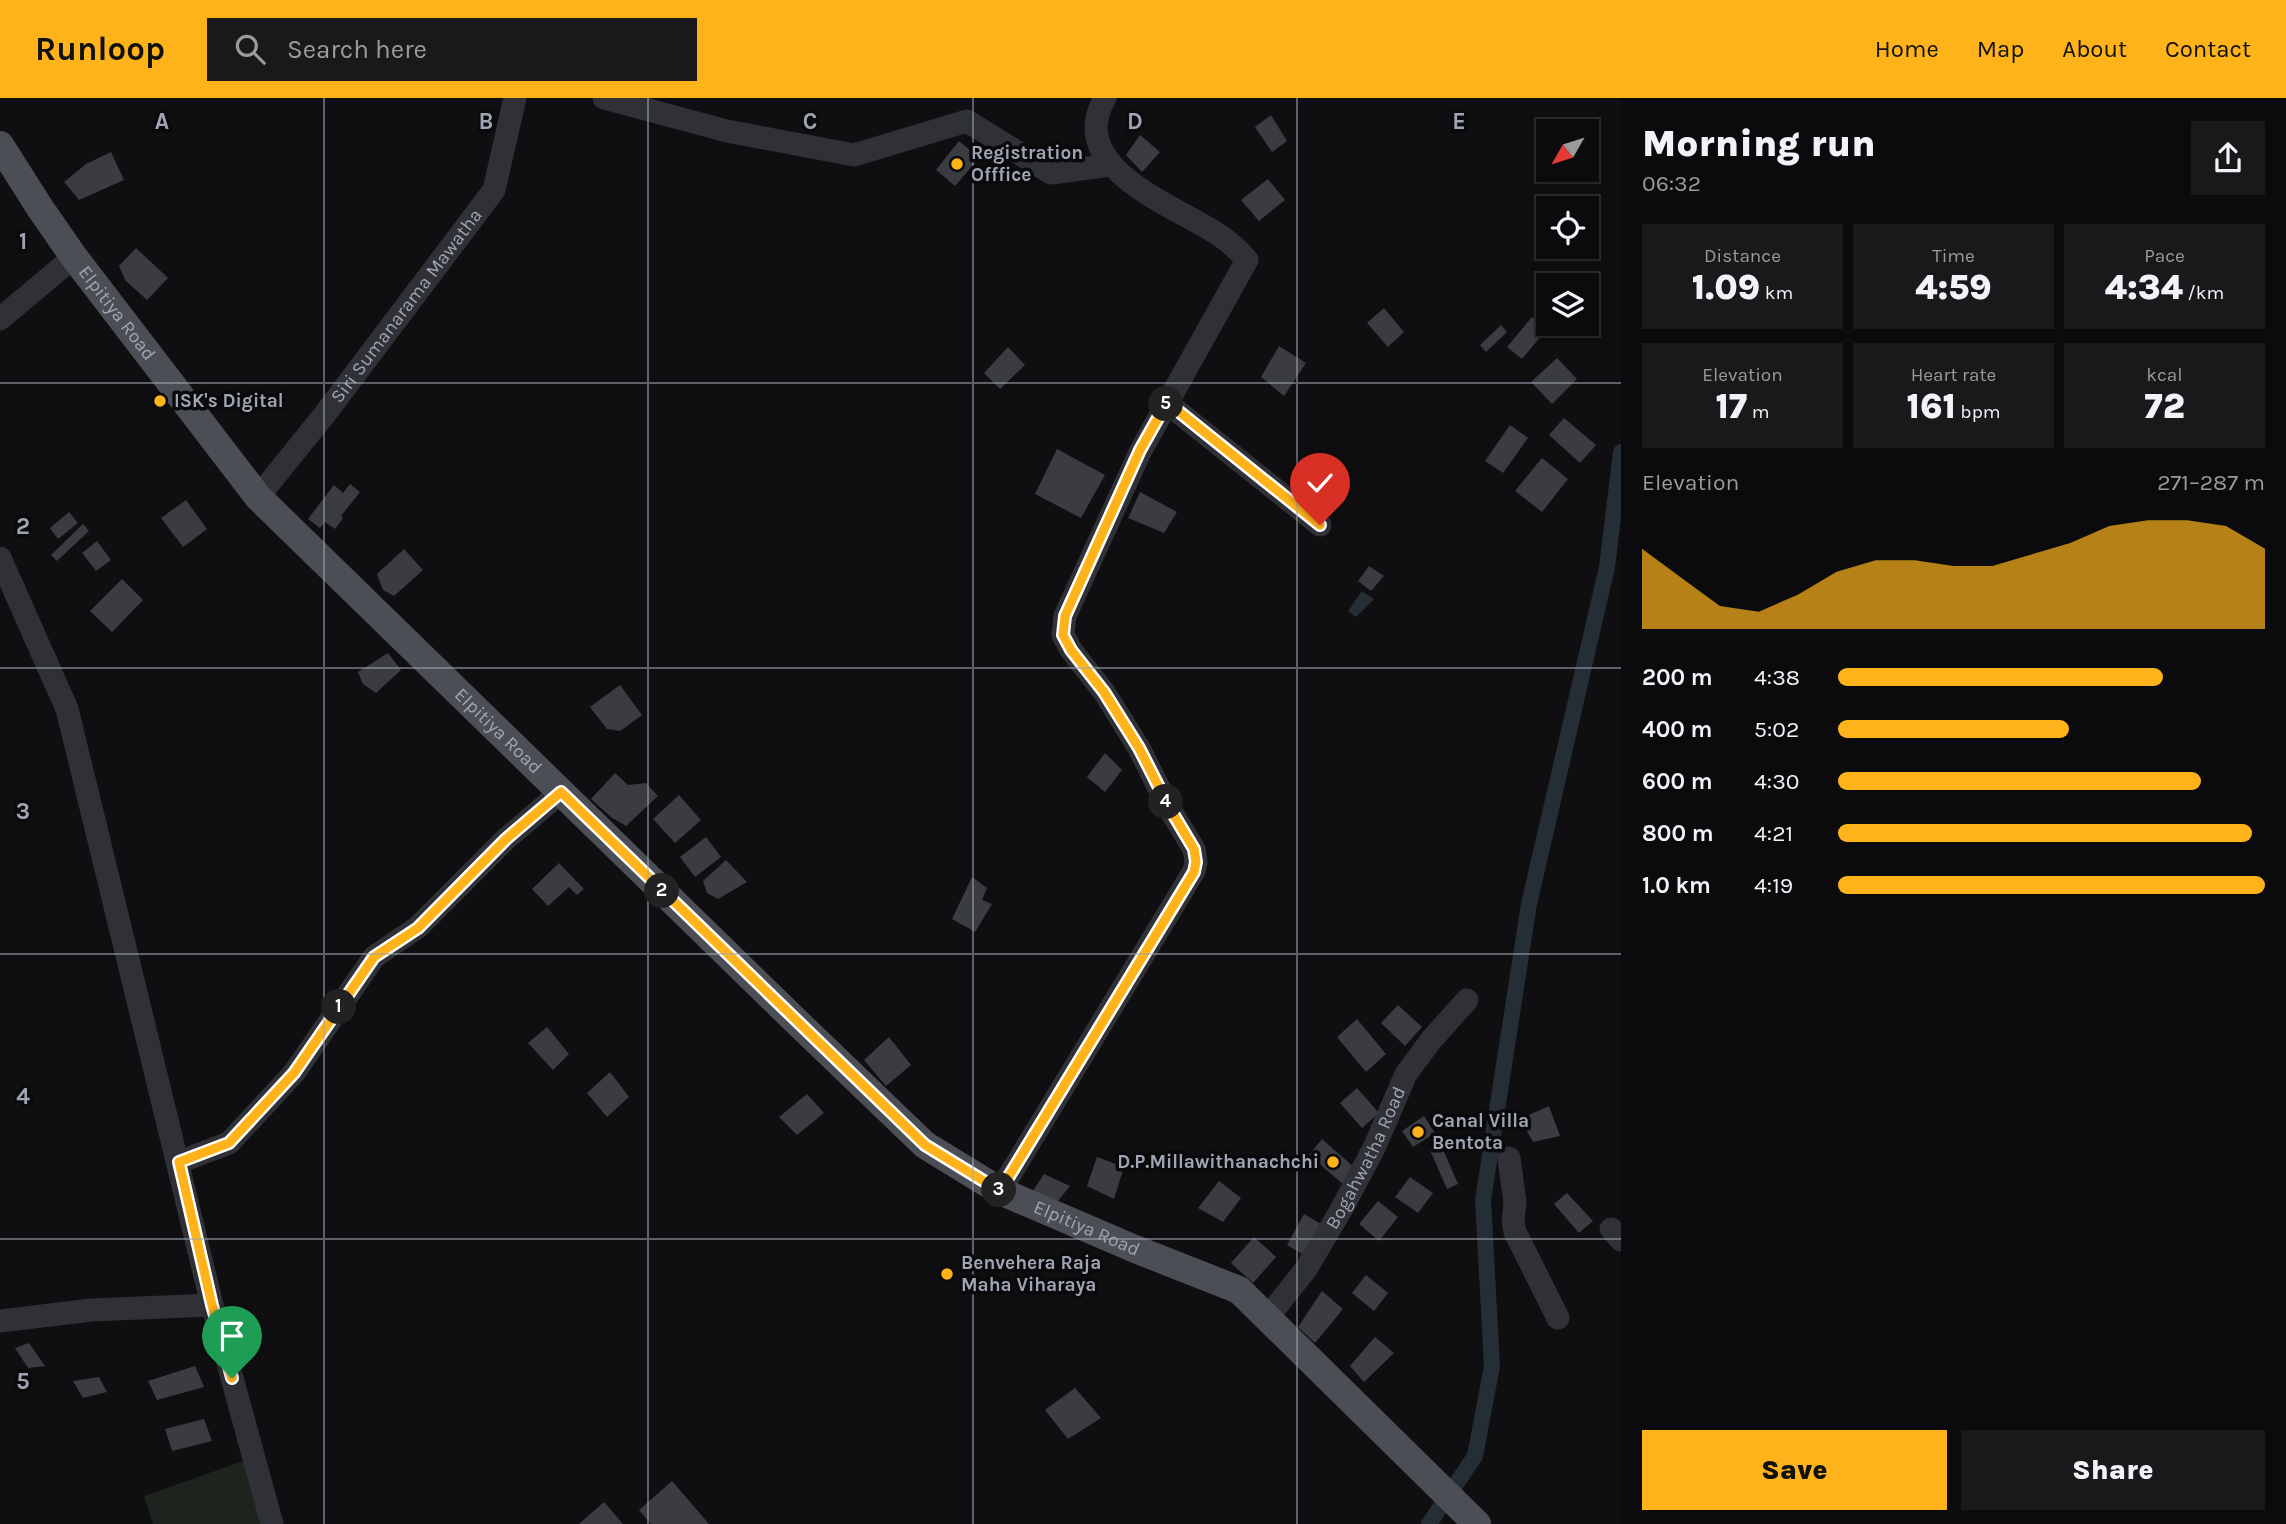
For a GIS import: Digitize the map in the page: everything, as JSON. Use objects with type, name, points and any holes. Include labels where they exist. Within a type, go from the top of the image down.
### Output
[{"type":"main road","name":"Elpitiya Road","points":[[0,145],[74,257],[257,497],[925,1145],[1000,1191],[1239,1290],[1468,1515]]},
{"type":"street","name":"Siri Sumanarama Mawatha","points":[[257,497],[325,414],[494,190],[515,98]]},
{"type":"street","points":[[604,98],[727,131],[855,155],[967,121],[1051,173],[1111,165]]},
{"type":"street","points":[[1000,1191],[1194,872],[1196,862],[1194,849],[1139,748],[1104,692],[1071,650],[1063,635],[1065,616],[1140,450],[1247,260],[1219,235],[1145,193],[1111,165],[1098,139],[1098,110],[1105,98]]},
{"type":"street","points":[[0,319],[74,257]]},
{"type":"street","points":[[1167,402],[1320,525]]},
{"type":"street","points":[[0,558],[67,709],[212,1305],[272,1524]]},
{"type":"street","points":[[179,1162],[229,1143],[294,1073],[374,957],[418,928],[506,839],[561,792]]},
{"type":"street","name":"Bogahwatha Road","points":[[1267,1318],[1306,1269],[1341,1210],[1374,1148],[1406,1074],[1432,1039],[1467,1000]]},
{"type":"street","points":[[1509,1158],[1515,1203],[1515,1232],[1558,1318]]},
{"type":"street","points":[[0,1321],[91,1310],[212,1305]]},
{"type":"shaded area","points":[[1362,591],[1374,599],[1356,617],[1348,611]]},
{"type":"shaded area","points":[[246,1460],[265,1524],[153,1524],[144,1496]]},
{"type":"building","points":[[1271,115],[1287,141],[1272,152],[1255,127]]},
{"type":"building","points":[[1140,135],[1160,152],[1142,172],[1126,155]]},
{"type":"building","name":"Registration Offfice","points":[[959,141],[979,158],[955,186],[936,170]]},
{"type":"building","points":[[111,152],[124,180],[79,200],[64,182],[86,164]]},
{"type":"building","points":[[1268,179],[1285,200],[1259,221],[1241,200]]},
{"type":"building","points":[[136,248],[168,278],[147,300],[125,280],[119,266]]},
{"type":"building","points":[[1384,308],[1404,332],[1388,347],[1367,323]]},
{"type":"building","points":[[1532,317],[1536,320],[1536,336],[1541,336],[1522,359],[1507,347]]},
{"type":"building","points":[[1501,325],[1507,332],[1486,352],[1480,345]]},
{"type":"building","points":[[1279,346],[1306,363],[1284,396],[1261,377]]},
{"type":"building","points":[[1008,347],[1025,365],[1000,389],[984,373]]},
{"type":"building","points":[[1557,358],[1577,379],[1552,404],[1531,382]]},
{"type":"building","points":[[1564,418],[1596,445],[1580,463],[1549,435]]},
{"type":"building","points":[[1510,425],[1528,438],[1503,473],[1485,461]]},
{"type":"building","points":[[1057,449],[1105,475],[1081,518],[1035,494]]},
{"type":"building","points":[[1542,458],[1568,479],[1542,512],[1515,491]]},
{"type":"building","points":[[350,484],[360,492],[341,516],[343,518],[335,529],[325,522],[320,528],[308,519],[334,485],[343,493]]},
{"type":"building","points":[[1140,492],[1177,512],[1164,533],[1128,518]]},
{"type":"building","points":[[186,500],[207,529],[183,547],[161,518]]},
{"type":"building","points":[[69,512],[78,523],[58,539],[50,528]]},
{"type":"building","points":[[83,524],[89,531],[57,561],[51,555]]},
{"type":"building","points":[[97,541],[111,560],[96,571],[82,553]]},
{"type":"building","points":[[404,549],[423,570],[394,596],[383,590],[377,574]]},
{"type":"building","points":[[1369,566],[1384,576],[1371,591],[1358,581]]},
{"type":"building","points":[[122,579],[143,600],[112,632],[90,611]]},
{"type":"building","points":[[388,653],[401,670],[376,693],[363,684],[358,672]]},
{"type":"building","points":[[620,685],[642,715],[620,731],[607,729],[590,707]]},
{"type":"building","points":[[1105,753],[1122,770],[1105,792],[1087,777]]},
{"type":"building","points":[[615,773],[628,785],[646,783],[658,796],[626,826],[591,799]]},
{"type":"building","points":[[679,795],[701,820],[675,843],[653,819]]},
{"type":"building","points":[[706,837],[721,857],[695,877],[680,857]]},
{"type":"building","points":[[726,860],[747,882],[718,899],[707,893],[703,881]]},
{"type":"building","points":[[559,863],[584,889],[577,895],[569,887],[548,906],[532,889]]},
{"type":"building","points":[[972,877],[987,888],[982,900],[992,904],[975,932],[952,919]]},
{"type":"building","points":[[1398,1005],[1422,1027],[1405,1046],[1381,1023]]},
{"type":"building","points":[[1357,1019],[1386,1054],[1366,1072],[1337,1037]]},
{"type":"building","points":[[547,1027],[569,1054],[553,1070],[528,1043]]},
{"type":"building","points":[[889,1037],[911,1065],[886,1086],[864,1060]]},
{"type":"building","points":[[610,1072],[629,1097],[607,1117],[587,1093]]},
{"type":"building","points":[[1357,1088],[1379,1113],[1362,1128],[1340,1103]]},
{"type":"building","points":[[807,1094],[824,1113],[797,1135],[779,1117]]},
{"type":"building","points":[[1549,1106],[1560,1136],[1533,1142],[1520,1119]]},
{"type":"building","name":"Canal Villa Bentota","points":[[1424,1116],[1435,1133],[1413,1147],[1402,1131]]},
{"type":"building","name":"D.P.Millawithanachchi","points":[[1322,1139],[1356,1169],[1345,1186],[1309,1155]]},
{"type":"building","points":[[1441,1145],[1458,1184],[1447,1189],[1430,1150]]},
{"type":"building","points":[[1097,1157],[1124,1167],[1114,1199],[1087,1186]]},
{"type":"building","points":[[1044,1174],[1070,1186],[1058,1201],[1033,1191]]},
{"type":"building","points":[[1410,1177],[1433,1193],[1418,1213],[1395,1197]]},
{"type":"building","points":[[1219,1181],[1241,1198],[1223,1222],[1198,1208]]},
{"type":"building","points":[[1567,1193],[1593,1221],[1579,1233],[1554,1204]]},
{"type":"building","points":[[1378,1201],[1398,1217],[1379,1241],[1359,1224]]},
{"type":"building","points":[[1304,1214],[1321,1224],[1304,1255],[1287,1245]]},
{"type":"building","points":[[1254,1237],[1276,1257],[1253,1283],[1231,1263]]},
{"type":"building","points":[[1366,1275],[1388,1293],[1374,1311],[1352,1293]]},
{"type":"building","points":[[1322,1291],[1343,1309],[1315,1343],[1298,1327]]},
{"type":"building","points":[[1375,1337],[1394,1353],[1364,1382],[1350,1366]]},
{"type":"building","points":[[29,1343],[45,1366],[28,1368],[15,1348]]},
{"type":"building","points":[[195,1366],[204,1387],[157,1400],[148,1381]]},
{"type":"building","points":[[99,1377],[107,1392],[83,1398],[73,1381]]},
{"type":"building","points":[[1075,1388],[1101,1418],[1068,1439],[1045,1410]]},
{"type":"building","points":[[204,1419],[212,1441],[172,1451],[165,1429]]},
{"type":"building","points":[[672,1481],[709,1524],[651,1524],[639,1510]]},
{"type":"building","points":[[604,1502],[623,1524],[579,1524]]},
{"type":"waterway","points":[[1429,1524],[1475,1456],[1492,1366],[1483,1200],[1529,904],[1607,567],[1621,452]]},
{"type":"place","name":"Registration Offfice","points":[[957,164]]},
{"type":"place","name":"ISK's Digital","points":[[160,401]]},
{"type":"place","name":"Canal Villa Bentota","points":[[1418,1132]]},
{"type":"place","name":"D.P.Millawithanachchi","points":[[1333,1162]]},
{"type":"place","name":"Benvehera Raja Maha Viharaya","points":[[947,1274]]},
{"type":"route","points":[[232,1378],[179,1162],[229,1143],[294,1073],[374,957],[418,928],[506,839],[561,792],[925,1145],[1000,1191],[1194,872],[1194,849],[1139,748],[1104,692],[1071,650],[1063,635],[1065,616],[1140,450],[1167,402],[1320,525]]}]
